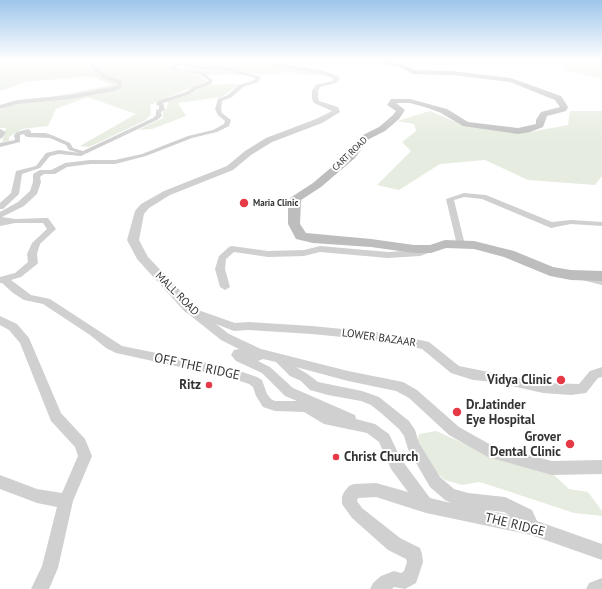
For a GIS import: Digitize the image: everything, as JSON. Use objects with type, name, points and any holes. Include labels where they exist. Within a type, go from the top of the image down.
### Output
[{"type":"main road","name":"CART ROAD","points":[[532,87],[555,96],[564,104],[563,109],[544,114],[540,120],[540,125],[527,130],[518,131],[466,124],[444,111],[431,106],[410,101],[394,101],[391,104],[401,110],[396,117],[382,129],[366,137],[351,156],[317,185],[296,198],[294,204],[294,224],[301,236],[313,239],[385,244],[414,249],[431,249],[446,244],[474,245],[509,254],[550,271],[571,275],[602,276]]},
{"type":"street","points":[[0,107],[29,100],[70,97],[117,87]]},
{"type":"street","points":[[0,207],[15,194],[19,173],[38,166],[44,162],[48,154],[59,152],[79,154],[155,119],[158,116],[158,111],[162,110],[162,104],[160,104],[160,102],[188,93],[196,87]]},
{"type":"street","points":[[0,216],[21,204],[34,192],[37,182],[36,176],[43,172],[52,172],[71,164],[116,162],[144,155],[190,137],[215,131],[227,125],[228,120],[220,114],[218,109],[220,100],[239,87]]},
{"type":"street","name":"MALL ROAD","points":[[317,87],[315,91],[316,102],[335,110],[336,112],[319,122],[269,140],[248,153],[230,168],[167,194],[144,206],[139,213],[133,240],[143,259],[190,309],[225,337],[258,353],[280,360],[348,376],[399,386],[413,394],[454,431],[488,451],[552,468],[602,467]]},
{"type":"street","points":[[0,131],[3,132],[0,137]]},
{"type":"street","points":[[27,135],[50,131]]},
{"type":"street","points":[[0,145],[18,141],[17,135],[20,133],[27,135],[52,136],[68,144],[71,149],[76,151],[90,149]]},
{"type":"street","points":[[461,244],[450,199],[464,195],[483,197],[551,225],[572,222],[602,224]]},
{"type":"street","points":[[0,219],[15,221]]},
{"type":"street","points":[[0,224],[15,221],[45,220],[52,229],[36,243],[32,254],[33,263],[18,275],[2,280]]},
{"type":"street","points":[[226,286],[222,279],[220,268],[222,258],[232,249],[268,254],[304,253],[320,249],[388,255],[420,253],[431,249]]},
{"type":"street","points":[[571,275],[602,282]]},
{"type":"street","name":"OFF THE RIDGE","points":[[2,280],[28,298],[46,301],[94,332],[110,345],[120,350],[231,373],[253,380],[258,384],[262,396],[267,403],[275,406],[306,407],[324,418],[370,428],[384,438],[396,464],[426,504]]},
{"type":"street","name":"LOWER BAZAAR","points":[[190,309],[234,327],[248,326],[312,330],[383,337],[425,345],[455,370],[473,375],[494,377],[543,388],[571,390],[582,389],[594,374],[602,372]]},
{"type":"street","points":[[0,320],[12,327],[25,340],[56,417],[80,443],[85,456],[66,501],[50,568],[40,589]]},
{"type":"street","points":[[370,428],[289,392],[266,370],[240,358],[237,354],[278,363],[280,360],[294,373],[305,378],[314,386],[362,396],[375,401],[386,408],[404,425],[410,434],[413,446],[435,482],[450,495],[468,500],[505,505],[526,515],[531,526]]},
{"type":"street","points":[[0,482],[37,496],[66,501]]},
{"type":"street","name":"THE RIDGE","points":[[379,589],[387,582],[394,579],[402,582],[410,577],[415,562],[414,554],[394,544],[357,513],[350,504],[349,497],[354,491],[376,490],[426,504],[531,526],[602,552]]},
{"type":"street","points":[[595,589],[602,586]]},
{"type":"shaded area","points":[[0,87],[11,87],[0,91]]},
{"type":"shaded area","points":[[99,87],[192,87],[150,105],[151,114],[146,120],[89,147],[80,146],[136,114],[87,97],[56,109],[48,126],[22,129],[9,137],[9,141],[2,142],[6,128],[0,128],[0,110],[10,105]]},
{"type":"shaded area","points":[[235,87],[222,97],[178,103],[186,116],[152,129],[138,130],[163,118],[163,112],[167,108],[168,101],[192,93],[199,88]]},
{"type":"shaded area","points":[[430,111],[463,125],[517,132],[530,132],[568,125],[570,111],[602,111],[602,176],[595,185],[528,180],[485,160],[440,164],[399,190],[377,185],[411,151],[402,142],[416,131],[414,124],[397,121]]},
{"type":"shaded area","points":[[436,431],[488,454],[553,474],[569,489],[588,492],[602,511],[602,516],[574,513],[480,482],[462,485],[445,480],[429,467],[417,445],[419,434]]},
{"type":"place","name":"Maria Clinic","points":[[244,203]]},
{"type":"place","name":"Vidya Clinic","points":[[561,380]]},
{"type":"place","name":"Ritz","points":[[209,385]]},
{"type":"place","name":"Dr.Jatinder Eye Hospital","points":[[457,412]]},
{"type":"place","name":"Grover Dental Clinic","points":[[570,444]]},
{"type":"place","name":"Christ Church","points":[[336,457]]}]
